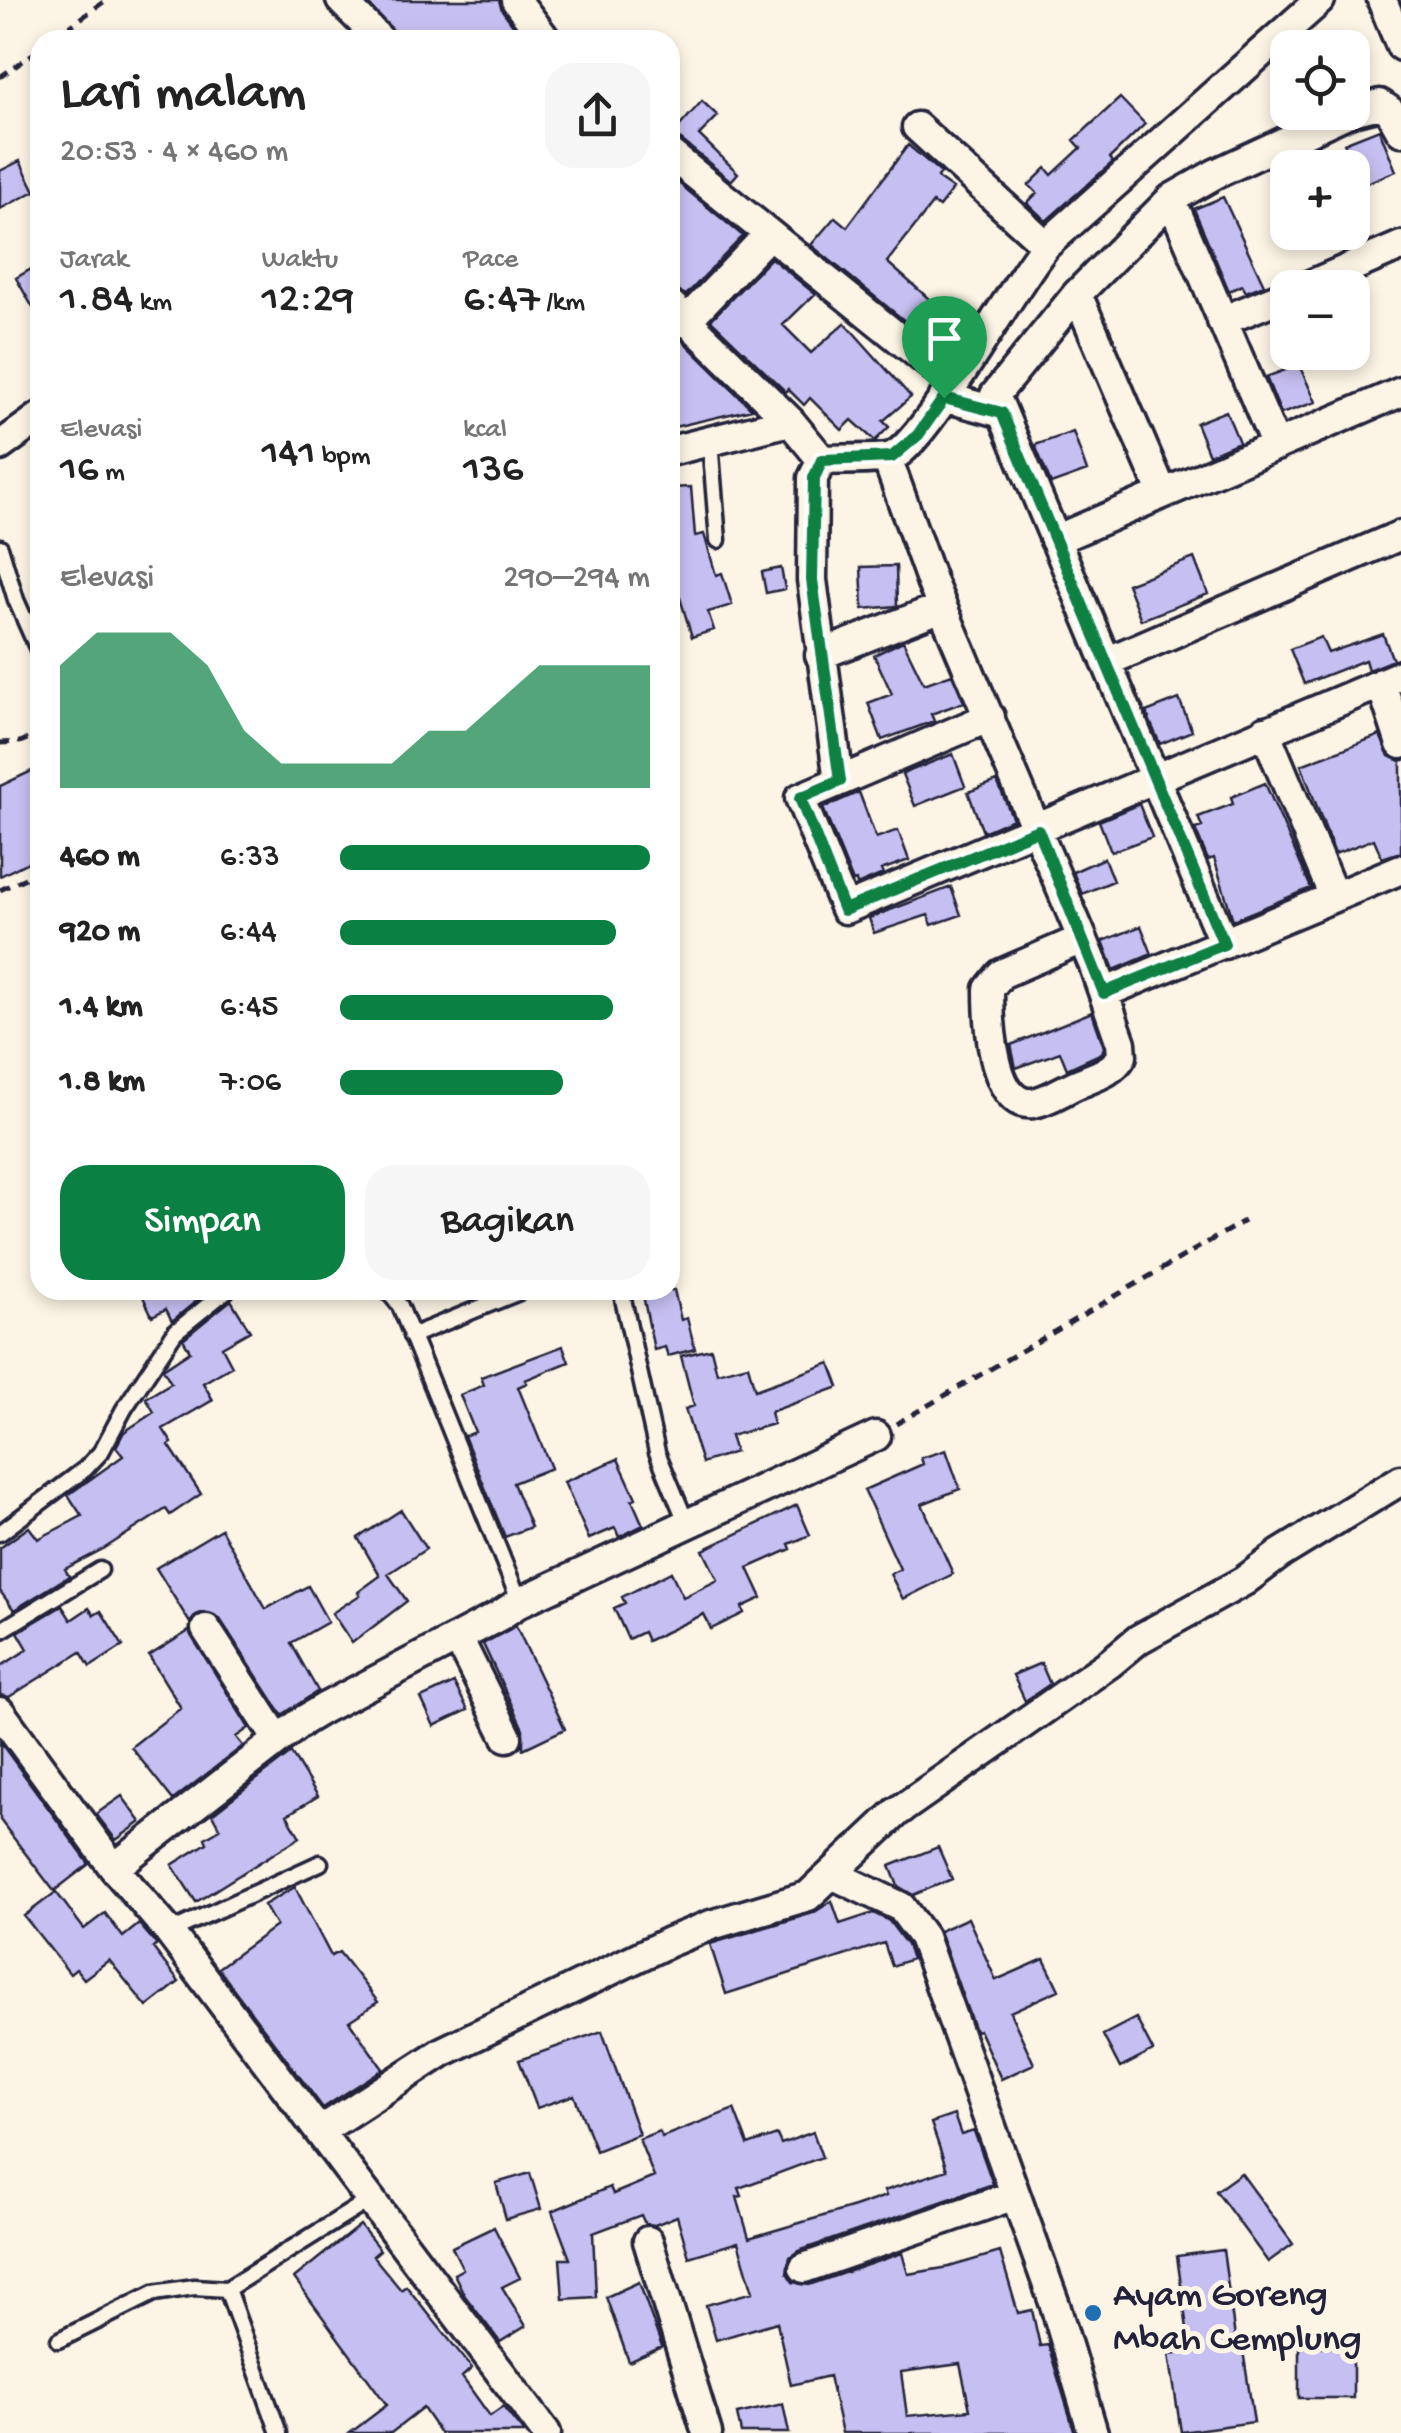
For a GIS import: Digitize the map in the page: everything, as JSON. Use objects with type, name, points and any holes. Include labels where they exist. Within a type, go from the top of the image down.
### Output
[{"type":"street","points":[[340,0],[370,30]]},
{"type":"street","points":[[516,0],[538,30]]},
{"type":"street","points":[[822,460],[887,458],[904,449],[918,435],[1025,270],[1046,245],[1320,0]]},
{"type":"street","points":[[1382,0],[1401,46]]},
{"type":"street","points":[[1370,107],[1380,104],[1390,111],[1401,131]]},
{"type":"street","points":[[917,127],[1046,245]]},
{"type":"street","points":[[1224,944],[995,396],[1077,294],[1171,200],[1215,174],[1312,130]]},
{"type":"street","points":[[680,162],[949,390],[1002,413]]},
{"type":"street","points":[[1171,200],[1276,446]]},
{"type":"street","points":[[680,312],[768,234]]},
{"type":"street","points":[[1345,270],[1401,246]]},
{"type":"street","points":[[1077,294],[1163,494]]},
{"type":"street","points":[[1222,321],[1270,301]]},
{"type":"street","points":[[680,320],[790,420],[822,460]]},
{"type":"street","points":[[1055,540],[1401,392]]},
{"type":"street","points":[[680,448],[790,420]]},
{"type":"street","points":[[0,446],[30,424]]},
{"type":"street","points":[[887,458],[942,607],[1038,830],[1104,993],[1121,1044],[1120,1061],[1111,1069],[1028,1103],[1013,1096],[1002,1083],[996,1064],[989,989],[1001,974],[1082,939]]},
{"type":"street","points":[[822,460],[814,478],[812,563],[820,655],[840,781]]},
{"type":"street","points":[[1106,662],[1401,536]]},
{"type":"street","points":[[820,655],[942,607]]},
{"type":"street","points":[[990,717],[800,798],[844,910],[1391,679],[1401,744]]},
{"type":"street","points":[[1265,731],[1334,898]]},
{"type":"street","points":[[1104,993],[1401,869]]},
{"type":"street","points":[[114,1868],[324,1708],[520,1602],[876,1436]]},
{"type":"street","points":[[320,2130],[442,2052],[694,1932],[808,1896],[896,1812],[1139,1639],[1244,1581],[1280,1554],[1401,1480]]},
{"type":"street","points":[[206,1629],[278,1740]]},
{"type":"street","points":[[458,1638],[507,1738]]},
{"type":"street","points":[[0,1712],[114,1868],[169,1932],[546,2433]]},
{"type":"street","points":[[832,1874],[901,1907],[924,1937],[1054,2306],[1093,2433]]},
{"type":"street","points":[[804,2268],[1015,2195]]},
{"type":"street","points":[[648,2241],[707,2433]]},
{"type":"lane","points":[[710,440],[718,540]]},
{"type":"lane","points":[[0,547],[30,632]]},
{"type":"lane","points":[[0,1532],[85,1469],[101,1452],[132,1396],[175,1332],[215,1300]]},
{"type":"lane","points":[[396,1300],[520,1602]]},
{"type":"lane","points":[[410,1336],[499,1300]]},
{"type":"lane","points":[[623,1300],[657,1452],[687,1524]]},
{"type":"lane","points":[[0,1630],[100,1570]]},
{"type":"lane","points":[[169,1932],[320,1862]]},
{"type":"lane","points":[[60,2340],[154,2293],[194,2287],[227,2290],[372,2198]]},
{"type":"lane","points":[[227,2290],[280,2433]]},
{"type":"path","points":[[66,30],[106,0]]},
{"type":"path","points":[[0,77],[30,56]]},
{"type":"path","points":[[0,743],[30,738]]},
{"type":"path","points":[[0,890],[30,876]]},
{"type":"path","points":[[876,1436],[1244,1221]]},
{"type":"building","points":[[365,0],[499,0],[517,30],[391,30]]},
{"type":"building","points":[[1120,98],[1145,124],[1110,158],[1113,162],[1046,221],[1027,203],[1037,193],[1029,185],[1046,168],[1052,175],[1081,148],[1074,140]]},
{"type":"building","points":[[702,101],[718,116],[699,135],[738,173],[731,181],[680,140],[680,126]]},
{"type":"building","points":[[1379,129],[1396,171],[1370,182],[1370,150],[1345,150],[1344,143]]},
{"type":"building","points":[[908,145],[941,173],[937,178],[953,189],[939,207],[933,203],[887,262],[952,319],[932,343],[811,245],[835,217],[847,227]]},
{"type":"building","points":[[20,161],[30,181],[30,194],[0,209],[0,171]]},
{"type":"building","points":[[680,184],[743,236],[686,295],[680,292]]},
{"type":"building","points":[[1223,197],[1264,285],[1246,292],[1242,285],[1229,291],[1194,209]]},
{"type":"building","points":[[771,258],[815,294],[783,325],[811,353],[845,323],[911,397],[883,421],[889,427],[875,441],[852,420],[842,430],[810,398],[804,405],[788,389],[786,392],[711,320]]},
{"type":"building","points":[[30,270],[30,302],[16,278]]},
{"type":"building","points":[[681,339],[752,409],[680,426]]},
{"type":"building","points":[[1285,370],[1301,370],[1316,402],[1281,414],[1266,377]]},
{"type":"building","points":[[1226,411],[1239,442],[1209,455],[1196,423]]},
{"type":"building","points":[[1073,432],[1087,471],[1051,484],[1035,445]]},
{"type":"building","points":[[691,487],[695,536],[704,534],[716,575],[722,573],[732,605],[708,612],[714,630],[692,637],[680,598],[680,488]]},
{"type":"building","points":[[1194,558],[1208,594],[1141,620],[1127,584]]},
{"type":"building","points":[[896,566],[897,606],[863,609],[861,567]]},
{"type":"building","points":[[781,568],[785,589],[766,593],[762,572]]},
{"type":"building","points":[[1383,634],[1393,660],[1368,670],[1365,660],[1304,684],[1290,649],[1321,637],[1328,653]]},
{"type":"building","points":[[903,641],[924,684],[952,674],[964,702],[931,714],[934,721],[882,740],[868,703],[892,694],[874,655]]},
{"type":"building","points":[[1179,699],[1192,731],[1160,744],[1146,712]]},
{"type":"building","points":[[1380,735],[1389,756],[1401,761],[1401,852],[1382,858],[1374,839],[1335,854],[1301,765]]},
{"type":"building","points":[[953,754],[965,786],[915,806],[902,774]]},
{"type":"building","points":[[30,772],[30,861],[0,876],[0,786]]},
{"type":"building","points":[[997,781],[1013,819],[983,832],[968,792]]},
{"type":"building","points":[[1265,783],[1311,888],[1233,920],[1214,858],[1208,860],[1195,829],[1202,827],[1198,817],[1233,804],[1231,797]]},
{"type":"building","points":[[859,792],[876,838],[898,830],[909,860],[881,870],[883,874],[857,885],[823,808]]},
{"type":"building","points":[[1139,804],[1152,837],[1111,852],[1099,821]]},
{"type":"building","points":[[1104,858],[1113,881],[1082,894],[1073,872]]},
{"type":"building","points":[[951,887],[961,915],[932,925],[928,915],[874,933],[869,918]]},
{"type":"building","points":[[1141,926],[1152,954],[1114,970],[1103,941]]},
{"type":"building","points":[[1092,1012],[1104,1047],[1102,1053],[1067,1069],[1060,1052],[1016,1068],[1011,1045]]},
{"type":"building","points":[[145,1300],[198,1300],[172,1321],[166,1309],[152,1316]]},
{"type":"building","points":[[231,1300],[250,1331],[222,1347],[232,1366],[203,1383],[213,1400],[163,1429],[201,1494],[170,1515],[166,1509],[65,1569],[69,1576],[14,1610],[0,1591],[0,1548],[29,1527],[38,1539],[82,1516],[68,1495],[123,1456],[116,1447],[124,1432],[154,1412],[146,1398],[171,1383],[163,1369],[190,1351],[183,1339]]},
{"type":"building","points":[[644,1300],[676,1300],[681,1320],[687,1318],[695,1349],[668,1356],[665,1347],[654,1350]]},
{"type":"building","points":[[563,1346],[569,1362],[525,1380],[527,1383],[518,1387],[551,1468],[513,1483],[531,1527],[505,1537],[464,1436],[475,1432],[460,1395],[484,1385],[481,1377]]},
{"type":"building","points":[[711,1349],[717,1373],[748,1365],[755,1390],[830,1363],[839,1387],[770,1412],[773,1424],[730,1436],[735,1452],[702,1463],[685,1409],[694,1406],[681,1356]]},
{"type":"building","points":[[946,1450],[960,1489],[922,1504],[953,1574],[903,1599],[890,1574],[900,1569],[864,1490],[923,1464],[921,1458]]},
{"type":"building","points":[[618,1459],[636,1498],[632,1500],[643,1525],[619,1537],[615,1528],[589,1539],[564,1482]]},
{"type":"building","points":[[797,1505],[810,1535],[789,1544],[791,1549],[748,1568],[762,1598],[742,1607],[744,1613],[711,1629],[704,1614],[647,1641],[643,1632],[628,1639],[614,1608],[625,1603],[622,1597],[671,1572],[683,1597],[718,1580],[703,1550]]},
{"type":"building","points":[[401,1510],[426,1549],[388,1574],[407,1601],[352,1643],[332,1613],[380,1576],[358,1538]]},
{"type":"building","points":[[221,1529],[266,1609],[308,1586],[328,1622],[291,1643],[318,1691],[282,1715],[220,1619],[204,1612],[190,1623],[156,1568]]},
{"type":"building","points":[[62,1606],[71,1620],[89,1608],[94,1615],[101,1611],[123,1646],[90,1667],[81,1652],[9,1697],[0,1695],[0,1667],[28,1649],[18,1632]]},
{"type":"building","points":[[516,1626],[565,1729],[523,1749],[523,1729],[483,1644]]},
{"type":"building","points":[[189,1631],[249,1728],[236,1737],[243,1746],[173,1800],[131,1747],[181,1708],[149,1656]]},
{"type":"building","points":[[1041,1663],[1050,1684],[1025,1701],[1013,1675]]},
{"type":"building","points":[[454,1683],[468,1710],[434,1726],[421,1698]]},
{"type":"building","points":[[0,1742],[89,1864],[54,1891],[0,1820]]},
{"type":"building","points":[[291,1753],[318,1796],[287,1815],[300,1837],[196,1902],[172,1865],[207,1843],[205,1838],[220,1829],[212,1814]]},
{"type":"building","points":[[122,1796],[141,1822],[116,1840],[96,1814]]},
{"type":"building","points":[[938,1847],[952,1879],[913,1895],[898,1886],[890,1866]]},
{"type":"building","points":[[295,1887],[331,1956],[339,1952],[378,2002],[349,2021],[383,2069],[323,2108],[218,1968],[276,1926],[264,1905]]},
{"type":"building","points":[[56,1892],[84,1929],[105,1913],[123,1937],[139,1924],[179,1982],[147,2007],[109,1960],[84,1979],[76,1969],[70,1974],[24,1916]]},
{"type":"building","points":[[832,1901],[840,1924],[873,1913],[889,1921],[912,1959],[892,1966],[884,1943],[726,1994],[710,1944],[813,1913]]},
{"type":"building","points":[[968,1918],[996,1980],[1044,1959],[1059,1990],[1010,2012],[1034,2064],[1001,2079],[979,2030],[975,2031],[939,1931]]},
{"type":"building","points":[[1136,2018],[1153,2051],[1120,2068],[1103,2035]]},
{"type":"building","points":[[602,2031],[639,2134],[596,2151],[574,2095],[537,2108],[519,2060]]},
{"type":"building","points":[[734,2109],[748,2145],[777,2135],[781,2144],[813,2132],[822,2157],[739,2188],[742,2196],[737,2197],[749,2238],[854,2207],[886,2196],[884,2191],[947,2170],[931,2123],[954,2115],[961,2135],[974,2131],[993,2184],[798,2251],[790,2257],[787,2273],[793,2282],[809,2285],[902,2253],[908,2274],[1000,2252],[1018,2313],[1032,2310],[1040,2346],[1048,2345],[1075,2433],[842,2433],[829,2376],[791,2385],[777,2322],[716,2340],[706,2305],[753,2292],[738,2242],[689,2257],[677,2216],[655,2225],[645,2224],[641,2215],[593,2233],[596,2297],[563,2299],[560,2259],[570,2259],[552,2211],[610,2187],[613,2194],[654,2177],[639,2139],[659,2131],[662,2137]],"holes":[[[960,2364],[970,2410],[907,2416],[901,2372]]]},
{"type":"building","points":[[530,2173],[541,2209],[506,2219],[496,2183]]},
{"type":"building","points":[[1241,2173],[1293,2244],[1268,2262],[1216,2191]]},
{"type":"building","points":[[360,2225],[380,2250],[373,2256],[401,2290],[406,2286],[472,2368],[462,2377],[490,2416],[503,2407],[524,2433],[440,2433],[423,2408],[391,2433],[350,2433],[387,2405],[294,2278]]},
{"type":"building","points":[[494,2227],[520,2278],[502,2287],[526,2326],[500,2342],[465,2296],[454,2274],[463,2269],[452,2247]]},
{"type":"building","points":[[1223,2250],[1236,2345],[1242,2344],[1254,2422],[1181,2432],[1169,2354],[1190,2351],[1177,2256]]},
{"type":"building","points":[[639,2282],[662,2347],[629,2362],[606,2297]]},
{"type":"building","points":[[1299,2346],[1353,2347],[1353,2398],[1299,2398]]},
{"type":"building","points":[[783,2404],[789,2433],[741,2433],[737,2414]]},
{"type":"place","name":"Ayam Goreng Mbah Cemplung","points":[[1093,2313]]},
{"type":"route","points":[[944,398],[1002,413],[1224,944],[1104,993],[1038,830],[844,910],[800,798],[840,781],[812,580],[814,478],[822,460],[892,457],[918,435],[944,398]]}]
